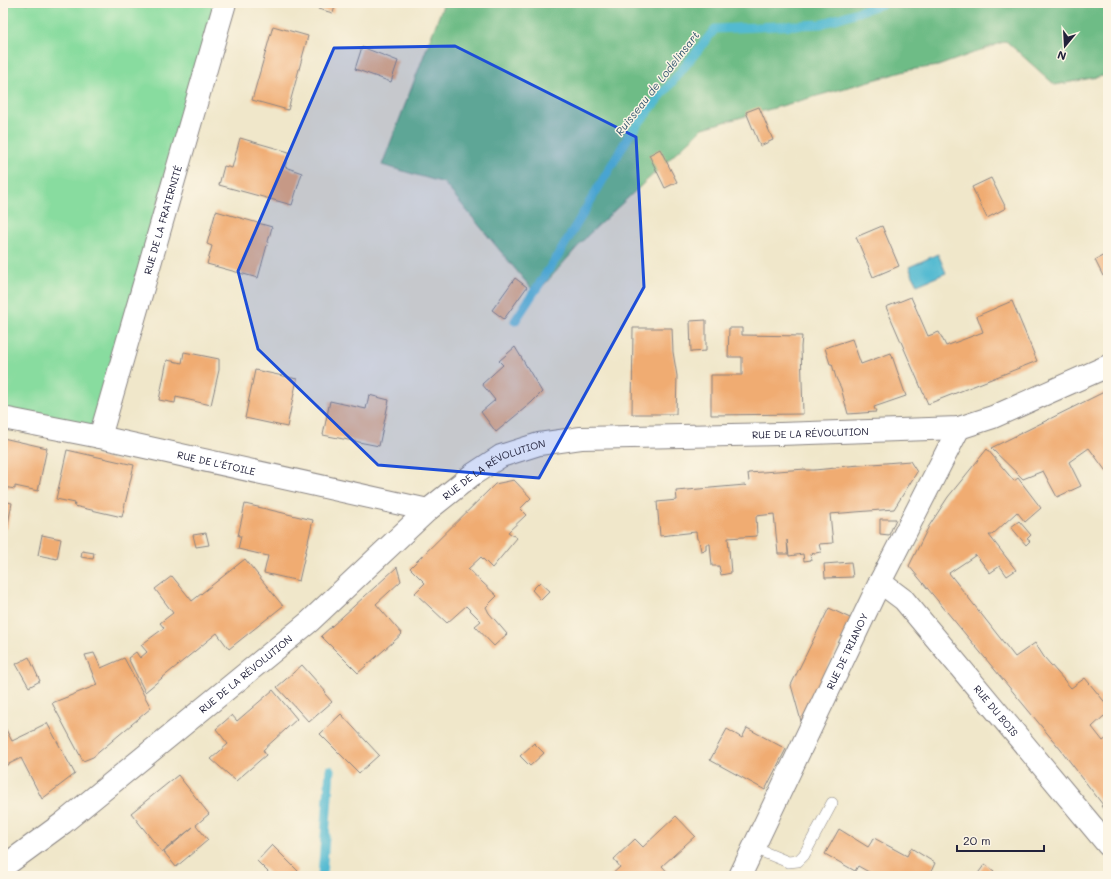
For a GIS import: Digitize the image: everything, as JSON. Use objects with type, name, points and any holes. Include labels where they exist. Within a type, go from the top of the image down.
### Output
[{"type":"street","name":"RUE DE LA FRATERNITÉ","points":[[100,437],[225,3]]},
{"type":"street","name":"RUE DE LA RÉVOLUTION","points":[[3,867],[63,823],[309,622],[428,510],[472,475],[501,456],[539,444],[581,438],[788,434],[959,428],[993,417],[1108,366]]},
{"type":"street","name":"RUE DE L'ÉTOILE","points":[[3,418],[100,437],[428,510]]},
{"type":"street","name":"RUE DE TRIANOY","points":[[740,876],[880,582],[959,428]]},
{"type":"street","name":"RUE DU BOIS","points":[[880,582],[904,600],[1108,845]]},
{"type":"lane","points":[[754,848],[788,862],[798,860],[804,855],[832,803]]},
{"type":"highlighted area","points":[[455,46],[636,137],[644,287],[539,478],[378,465],[258,349],[238,271],[334,48]]},
{"type":"green space","points":[[3,3],[215,3],[94,429],[3,410]]},
{"type":"green space","points":[[444,3],[1108,3],[1108,75],[1055,85],[1006,41],[938,66],[909,70],[703,128],[588,235],[536,294],[444,183],[382,165]]},
{"type":"water","points":[[938,254],[946,273],[917,285],[909,267]]},
{"type":"building","points":[[319,3],[336,3],[333,13],[318,9]]},
{"type":"building","points":[[273,26],[308,36],[288,110],[252,100]]},
{"type":"building","points":[[362,47],[398,61],[391,82],[355,69]]},
{"type":"building","points":[[759,107],[773,140],[760,146],[746,112]]},
{"type":"building","points":[[240,138],[289,152],[285,167],[302,173],[292,205],[219,185],[224,166],[232,168]]},
{"type":"building","points":[[660,149],[677,182],[665,188],[649,155]]},
{"type":"building","points":[[991,178],[1006,208],[987,218],[972,187]]},
{"type":"building","points":[[216,211],[272,227],[258,278],[207,264],[212,246],[207,244]]},
{"type":"building","points":[[882,226],[899,266],[873,277],[856,237]]},
{"type":"building","points":[[1108,253],[1108,274],[1103,276],[1095,260]]},
{"type":"building","points":[[515,278],[527,287],[504,319],[492,310]]},
{"type":"building","points":[[911,297],[928,336],[939,332],[946,346],[983,332],[977,316],[1012,301],[1037,361],[928,404],[886,307]]},
{"type":"building","points":[[706,320],[706,351],[691,352],[690,321]]},
{"type":"building","points":[[633,328],[672,328],[673,352],[677,376],[676,414],[632,414]]},
{"type":"building","points":[[729,328],[742,328],[742,335],[802,336],[803,414],[711,415],[711,375],[742,375],[742,357],[728,357]]},
{"type":"building","points":[[852,339],[861,364],[891,353],[906,396],[874,407],[876,412],[848,414],[841,388],[832,364],[830,364],[825,348]]},
{"type":"building","points":[[515,347],[542,392],[496,432],[481,412],[495,400],[482,384],[503,365],[499,361]]},
{"type":"building","points":[[184,352],[219,359],[219,370],[211,405],[176,397],[175,403],[159,400],[167,360],[182,363]]},
{"type":"building","points":[[255,370],[297,379],[287,427],[245,418]]},
{"type":"building","points":[[1108,390],[1108,474],[1089,448],[1069,462],[1081,486],[1057,497],[1043,471],[1023,479],[991,448]]},
{"type":"building","points":[[369,395],[389,400],[379,446],[323,435],[330,401],[366,409]]},
{"type":"building","points":[[3,438],[47,448],[38,491],[15,486],[15,489],[3,487]]},
{"type":"building","points":[[987,449],[1014,481],[1018,478],[1041,508],[1025,522],[1017,512],[992,535],[989,535],[1016,570],[1007,576],[1000,566],[990,573],[976,555],[949,573],[1015,657],[1035,643],[1044,657],[1071,688],[1085,678],[1108,706],[1108,721],[1104,716],[1092,727],[1103,741],[1108,737],[1108,815],[1101,806],[1103,805],[1061,750],[909,566],[929,526],[948,497]]},
{"type":"building","points":[[67,450],[134,465],[122,517],[74,506],[75,503],[56,499]]},
{"type":"building","points":[[910,461],[917,472],[894,509],[830,514],[833,543],[819,544],[821,552],[810,554],[811,560],[804,561],[803,554],[789,556],[787,540],[788,554],[778,554],[774,514],[756,516],[757,536],[728,538],[731,573],[721,575],[719,566],[712,566],[710,544],[706,544],[706,550],[701,551],[696,532],[660,536],[657,502],[677,500],[676,491],[745,486],[749,482],[748,473],[806,469],[814,470]]},
{"type":"building","points":[[514,480],[531,498],[520,509],[526,515],[508,532],[517,538],[492,568],[481,557],[468,569],[497,596],[486,607],[489,613],[507,634],[494,646],[475,626],[481,621],[466,606],[447,623],[415,593],[425,583],[410,568],[495,484]]},
{"type":"building","points":[[3,501],[12,503],[7,529],[3,528]]},
{"type":"building","points":[[245,504],[313,520],[299,581],[264,573],[268,556],[238,549],[241,536],[238,536]]},
{"type":"building","points":[[880,519],[896,519],[889,535],[880,534]]},
{"type":"building","points":[[1019,521],[1031,535],[1027,539],[1030,541],[1026,545],[1011,527]]},
{"type":"building","points":[[206,533],[209,545],[196,547],[193,535]]},
{"type":"building","points":[[42,535],[61,539],[57,559],[38,555]]},
{"type":"building","points":[[82,551],[94,553],[93,559],[81,557]]},
{"type":"building","points":[[245,559],[283,606],[229,649],[217,633],[145,692],[128,658],[136,652],[140,658],[147,652],[141,645],[164,628],[160,623],[173,613],[155,589],[172,576],[192,601]]},
{"type":"building","points":[[851,562],[853,577],[825,578],[824,564]]},
{"type":"building","points":[[397,567],[401,581],[376,604],[402,634],[358,673],[321,636]]},
{"type":"building","points":[[540,582],[550,591],[541,600],[532,590]]},
{"type":"building","points":[[829,608],[852,619],[801,721],[791,685]]},
{"type":"building","points":[[94,653],[101,668],[124,658],[151,708],[93,757],[83,761],[52,703],[97,685],[85,655]]},
{"type":"building","points":[[29,657],[40,681],[29,687],[16,664]]},
{"type":"building","points":[[302,665],[326,692],[325,694],[332,702],[309,722],[277,687]]},
{"type":"building","points":[[273,690],[297,719],[263,750],[266,755],[236,781],[211,759],[228,744],[216,729],[232,715],[237,721]]},
{"type":"building","points":[[341,714],[379,755],[359,773],[320,734]]},
{"type":"building","points":[[47,723],[75,774],[42,799],[21,758],[3,767],[3,724],[12,741]]},
{"type":"building","points":[[747,728],[786,749],[765,790],[710,760],[727,729],[742,738]]},
{"type":"building","points":[[534,743],[544,753],[530,766],[520,756]]},
{"type":"building","points":[[178,775],[209,814],[196,825],[208,840],[176,867],[164,852],[193,827],[162,852],[131,813]]},
{"type":"building","points":[[676,816],[695,836],[662,866],[671,876],[610,876],[620,867],[614,859],[635,839],[643,847]]},
{"type":"building","points":[[839,829],[868,847],[874,838],[907,856],[911,848],[935,863],[929,876],[876,876],[858,866],[855,871],[825,854]]},
{"type":"building","points":[[272,845],[298,871],[293,876],[272,876],[257,861]]},
{"type":"building","points":[[985,864],[994,871],[990,876],[976,876]]},
{"type":"waterway","name":"Ruisseau de Lodelinsart","points":[[515,321],[559,254],[630,134],[715,29],[821,24],[885,3]]},
{"type":"waterway","name":"Ruisseau de Lodelinsart","points":[[322,876],[330,770]]}]
